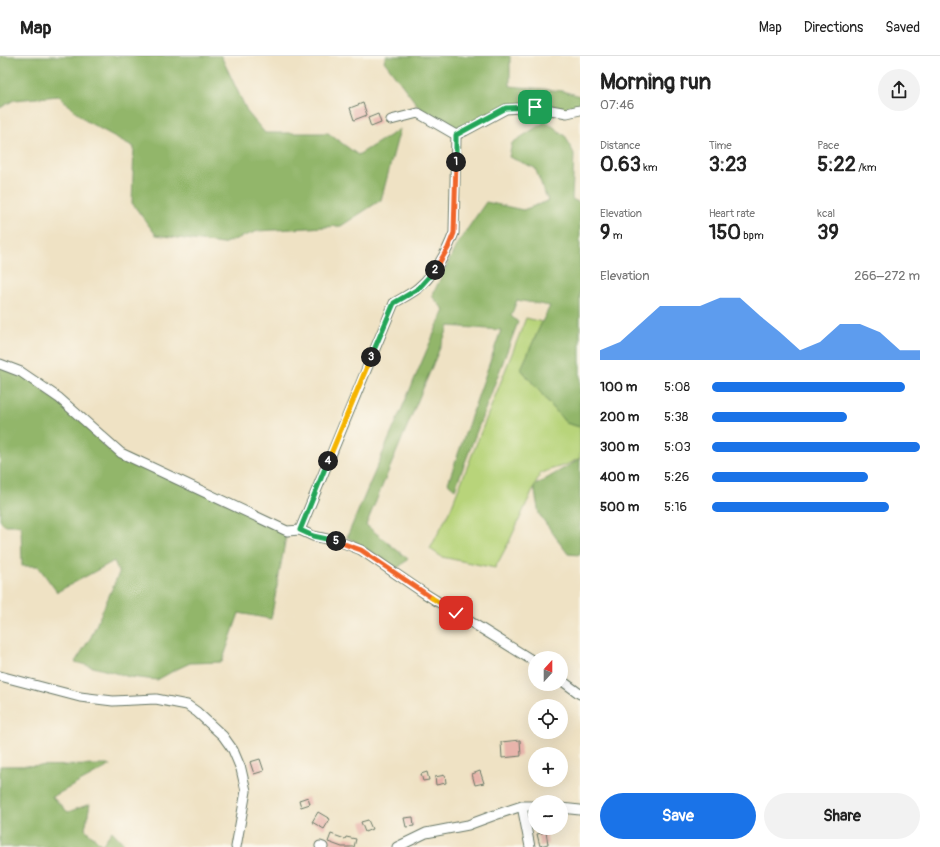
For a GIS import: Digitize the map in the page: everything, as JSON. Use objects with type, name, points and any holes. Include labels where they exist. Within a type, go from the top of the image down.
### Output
[{"type":"street","points":[[456,135],[506,108],[535,107],[567,113],[580,110]]},
{"type":"street","points":[[391,120],[418,113],[456,135]]},
{"type":"street","points":[[300,530],[394,303],[418,289],[433,274],[448,248],[454,233],[456,135]]},
{"type":"street","points":[[0,364],[21,372],[59,398],[121,453],[287,531],[300,530],[313,536],[341,542],[361,550],[424,593],[528,658]]},
{"type":"street","points":[[0,676],[80,697],[113,701],[156,699],[187,705],[197,712],[223,736],[233,750],[241,769],[246,791],[236,847]]},
{"type":"street","points":[[568,685],[580,694]]},
{"type":"street","points":[[397,847],[426,833],[468,825],[522,806],[528,806]]},
{"type":"street","points":[[522,806],[528,833]]},
{"type":"street","points":[[568,809],[580,810]]},
{"type":"street","points":[[528,835],[530,847]]},
{"type":"green space","points":[[0,56],[221,56],[248,113],[265,133],[328,133],[358,155],[400,129],[381,200],[341,226],[258,231],[222,244],[156,235],[132,203],[134,147],[86,121],[59,96],[14,100],[0,108]]},
{"type":"green space","points":[[386,56],[510,56],[510,86],[563,91],[580,96],[580,106],[571,108],[550,117],[535,103],[482,116],[463,129],[450,127],[421,110],[384,61]]},
{"type":"green space","points":[[546,121],[566,137],[574,154],[572,199],[580,203],[580,427],[566,423],[521,369],[550,306],[517,300],[511,316],[518,322],[455,489],[448,483],[501,330],[449,326],[366,525],[408,559],[398,568],[347,537],[444,310],[432,296],[457,244],[486,202],[523,210],[548,201],[535,168],[509,157],[512,143]]},
{"type":"green space","points":[[526,318],[542,322],[521,369],[566,423],[580,427],[580,458],[566,465],[540,474],[509,542],[495,568],[442,557],[430,549],[451,508]]},
{"type":"green space","points":[[0,364],[21,372],[121,453],[287,531],[271,619],[239,613],[222,662],[190,663],[157,680],[130,677],[75,662],[91,637],[119,573],[114,561],[57,592],[38,566],[22,566],[21,525],[4,525],[0,520]]},
{"type":"green space","points":[[580,459],[580,555],[568,554],[539,514],[534,486]]},
{"type":"green space","points":[[111,765],[52,797],[68,812],[90,804],[85,829],[102,845],[112,831],[127,847],[0,847],[0,766]]},
{"type":"building","points":[[363,103],[367,115],[354,120],[350,108]]},
{"type":"building","points":[[378,114],[381,123],[371,127],[368,118]]},
{"type":"building","points":[[520,740],[521,756],[502,758],[501,742]]},
{"type":"building","points":[[260,759],[264,771],[254,774],[250,762]]},
{"type":"building","points":[[480,771],[484,783],[475,785],[472,774]]},
{"type":"building","points":[[427,772],[429,780],[423,781],[421,774]]},
{"type":"building","points":[[445,775],[446,783],[436,785],[435,777]]},
{"type":"building","points":[[308,797],[310,804],[301,807],[299,800]]},
{"type":"building","points":[[318,812],[330,819],[324,829],[312,822]]},
{"type":"building","points":[[413,817],[414,826],[406,827],[404,818]]},
{"type":"building","points":[[368,820],[372,829],[365,832],[361,822]]},
{"type":"building","points":[[331,834],[345,839],[346,837],[356,839],[354,847],[342,847],[328,842]]},
{"type":"building","points":[[537,835],[546,835],[548,844],[540,846]]},
{"type":"route","points":[[456,613],[361,550],[341,542],[313,536],[300,530],[394,303],[418,289],[433,274],[448,248],[454,233],[456,135],[506,108],[535,107]]}]
